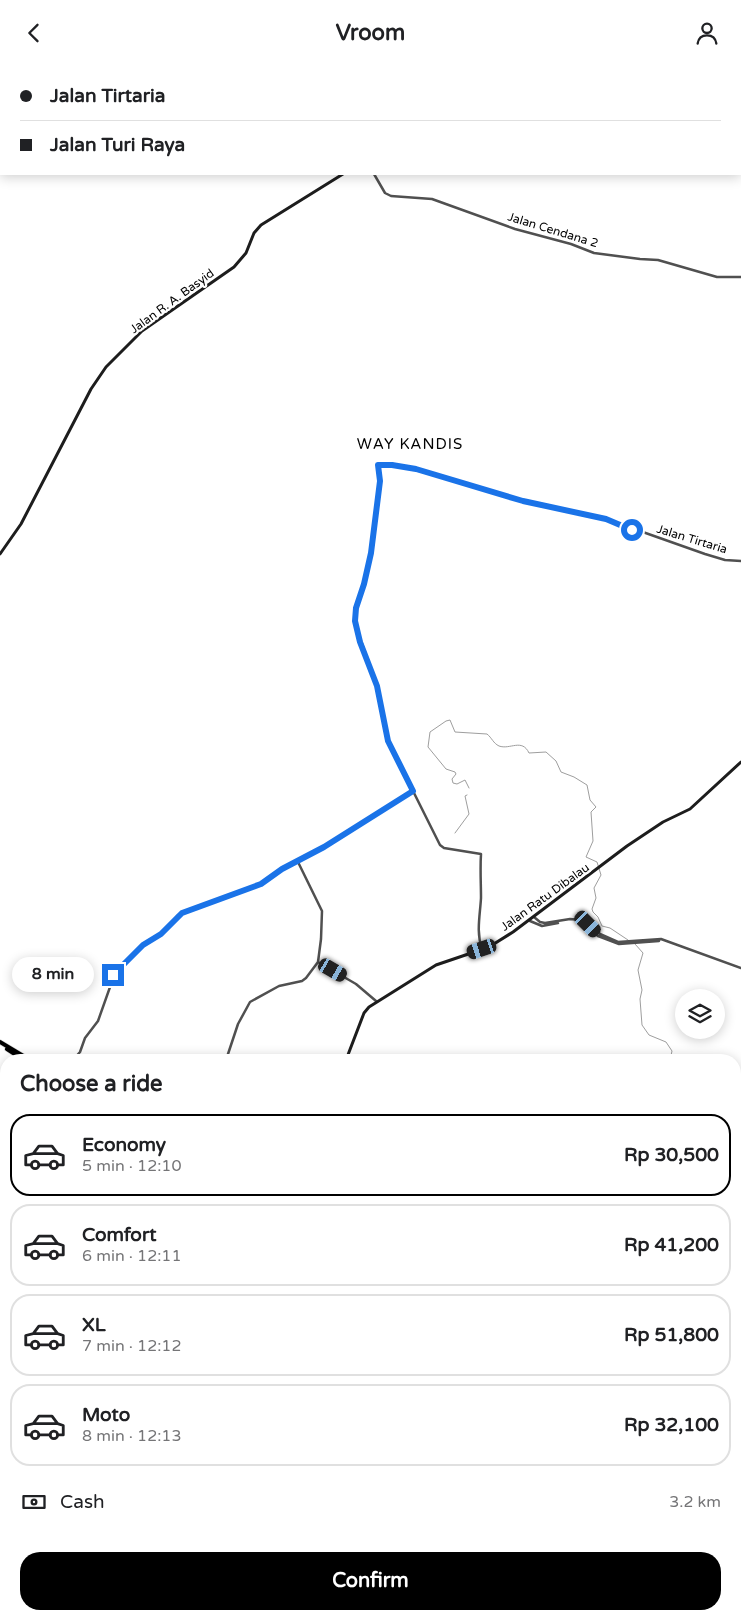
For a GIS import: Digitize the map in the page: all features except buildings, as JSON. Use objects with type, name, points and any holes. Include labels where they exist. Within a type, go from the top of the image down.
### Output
[{"type":"main road","name":"Jalan R. A. Basyid","points":[[0,554],[25,516],[91,389],[106,367],[142,331],[234,267],[246,253],[254,233],[261,225],[341,175]]},
{"type":"main road","name":"Jalan Ratu Dibalau","points":[[348,1054],[364,1013],[376,1001],[436,965],[482,949],[504,938],[530,921],[638,839],[690,809],[741,762]]},
{"type":"main road","points":[[0,1043],[16,1054]]},
{"type":"main road","points":[[0,1043],[19,1054]]},
{"type":"street","name":"Jalan Cendana 2","points":[[375,175],[385,193],[391,196],[432,199],[515,229],[562,241],[594,253],[658,260],[717,277],[741,277]]},
{"type":"street","name":"Jalan Tirtaria","points":[[413,791],[387,739],[377,686],[360,642],[355,621],[356,608],[371,553],[380,481],[378,465],[416,469],[523,501],[606,519],[705,554],[725,560],[741,561]]},
{"type":"street","points":[[78,1054],[85,1038],[98,1020],[115,973],[143,945],[161,934],[182,913],[261,884],[282,869],[324,847],[413,791],[442,847],[480,854],[481,900],[478,939],[482,949]]},
{"type":"street","points":[[228,1054],[238,1024],[250,1002],[279,985],[302,981],[318,962],[322,911],[298,861]]},
{"type":"street","points":[[534,917],[540,923],[570,919],[581,920],[597,933],[606,937],[618,942],[632,942]]},
{"type":"street","points":[[530,921],[542,926],[566,921],[580,922],[598,936],[619,944],[653,939],[663,940],[741,968]]},
{"type":"street","points":[[318,962],[356,984],[376,1001]]},
{"type":"waterway","points":[[469,788],[465,780],[457,784],[453,783],[452,779],[456,774],[455,772],[446,769],[428,747],[430,732],[446,721],[450,720],[455,732],[487,734],[499,746],[519,745],[523,746],[529,753],[546,752],[556,761],[561,772],[587,785],[590,800],[596,807],[591,812],[593,841],[586,857],[597,862],[601,875],[594,888],[596,898],[592,909],[602,926],[610,928],[628,940]]},
{"type":"waterway","points":[[455,833],[469,814],[465,796],[467,795]]},
{"type":"waterway","points":[[635,944],[643,953],[638,970],[642,990],[640,999],[642,1025],[649,1035],[666,1042],[672,1051],[671,1054]]},
{"type":"district","name":"WAY KANDIS","points":[[410,444]]},
{"type":"route","points":[[113,975],[143,945],[161,934],[182,913],[261,884],[282,869],[324,847],[413,791],[388,741],[377,686],[360,642],[355,621],[356,608],[371,553],[380,481],[378,465],[416,469],[523,501],[606,519],[632,530]]}]
